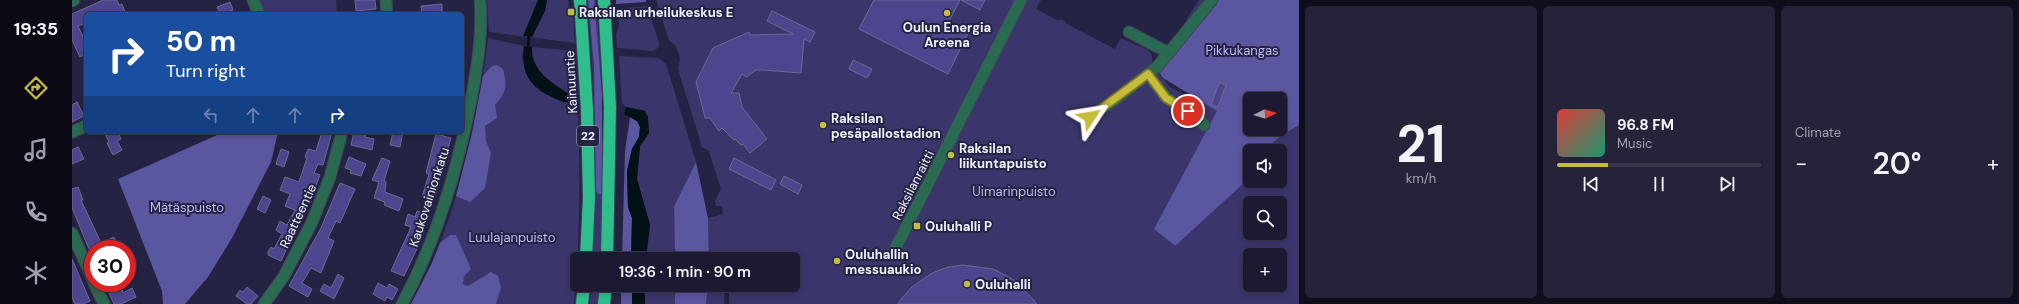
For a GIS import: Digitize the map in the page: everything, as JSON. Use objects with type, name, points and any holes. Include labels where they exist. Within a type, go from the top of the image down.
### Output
[{"type":"highway","name":"Kainuuntie","points":[[580,0],[587,109],[588,197],[586,252]]},
{"type":"highway","name":"22","points":[[604,0],[610,107],[610,197],[607,252]]},
{"type":"highway","points":[[582,304],[583,292]]},
{"type":"highway","points":[[604,304],[605,292]]},
{"type":"street","points":[[252,0],[258,12]]},
{"type":"street","points":[[386,0],[387,12]]},
{"type":"street","name":"Kaukovainionkatu","points":[[464,128],[477,64],[480,0]]},
{"type":"street","name":"Raksilanraitti","points":[[893,253],[1021,0]]},
{"type":"street","points":[[1090,117],[1148,74],[1169,53],[1212,0]]},
{"type":"street","points":[[1129,32],[1169,53]]},
{"type":"street","points":[[1148,74],[1166,98],[1198,118],[1204,125]]},
{"type":"street","points":[[72,132],[84,127]]},
{"type":"street","name":"Raatteentie","points":[[264,304],[290,266],[312,222],[330,177],[341,134]]},
{"type":"street","name":"Kaukovainionkatu","points":[[402,304],[432,241],[457,162],[463,134]]},
{"type":"street","points":[[72,233],[84,260]]},
{"type":"street","points":[[98,292],[104,304]]},
{"type":"green space","points":[[259,0],[336,0],[337,12],[264,12]]},
{"type":"green space","points":[[487,0],[568,0],[570,17],[573,17],[575,43],[489,32]]},
{"type":"green space","points":[[587,0],[596,0],[602,97],[601,252],[593,252],[595,194],[594,97]]},
{"type":"green space","points":[[588,0],[594,0],[602,94],[601,194],[598,194],[596,191],[594,65]]},
{"type":"green space","points":[[616,0],[646,0],[646,2],[616,4]]},
{"type":"green space","name":"Raksilan liikuntapuisto","points":[[656,0],[1041,0],[1036,9],[1059,21],[1060,19],[1065,21],[1065,23],[1115,49],[1121,38],[1148,50],[1152,56],[1152,65],[1170,87],[1200,103],[1183,74],[1299,0],[1281,92],[1243,92],[1243,102],[1217,112],[1154,229],[1175,246],[1243,170],[1243,188],[1287,188],[1287,144],[1271,144],[1281,136],[1287,136],[1287,132],[1299,125],[1299,304],[729,304],[729,292],[800,292],[800,252],[709,252],[708,218],[723,214],[722,206],[716,206],[715,201],[721,189],[709,151],[702,147],[678,69],[680,58],[676,46],[669,40]]},
{"type":"green space","points":[[1199,0],[1205,0],[1189,19],[1186,20]]},
{"type":"green space","name":"Pikkukangas","points":[[1218,0],[1299,0],[1299,125],[1287,132],[1287,92],[1243,92],[1243,136],[1281,136],[1271,144],[1243,144],[1243,184],[1175,246],[1154,229],[1217,111],[1163,78],[1159,72]]},
{"type":"green space","points":[[647,6],[659,47],[653,51],[617,48],[616,34],[619,27],[618,9]]},
{"type":"green space","name":"Luulajanpuisto","points":[[488,38],[524,46],[522,58],[540,91],[564,103],[573,96],[551,82],[539,70],[532,56],[532,47],[575,51],[578,115],[579,209],[578,252],[570,252],[570,292],[575,292],[574,304],[411,304],[425,279],[443,236],[461,181],[480,96]]},
{"type":"green space","points":[[619,56],[658,58],[666,64],[696,162],[674,206],[675,252],[647,252],[650,225],[637,179],[640,146],[649,133],[645,111],[626,107],[622,103]]},
{"type":"green space","points":[[497,65],[503,69],[505,88],[502,96],[495,105],[497,118],[485,126],[486,141],[491,153],[485,188],[470,202],[456,196],[472,133],[483,76],[492,66]]},
{"type":"green space","points":[[630,117],[637,121],[640,127],[639,137],[632,149],[627,171],[628,207],[632,218],[631,252],[622,252],[625,151]]},
{"type":"green space","name":"Mätäspuisto","points":[[219,134],[278,134],[271,162],[232,238],[208,277],[185,304],[163,304],[162,291],[118,179]]},
{"type":"green space","points":[[696,162],[708,218],[709,252],[675,252],[674,206]]},
{"type":"green space","points":[[450,235],[456,235],[471,269],[464,276],[463,284],[468,286],[491,272],[498,276],[501,288],[496,304],[411,304],[431,265],[440,243]]},
{"type":"green space","points":[[591,292],[599,292],[598,304],[590,304]]},
{"type":"green space","points":[[621,292],[632,292],[632,304],[621,304]]},
{"type":"green space","points":[[645,292],[675,292],[675,304],[645,304]]},
{"type":"green space","points":[[675,292],[707,292],[706,304],[675,304]]},
{"type":"green space","points":[[707,292],[725,292],[724,304],[706,304]]},
{"type":"shaded area","points":[[538,0],[547,0],[545,11],[532,37],[523,36]]},
{"type":"shaded area","points":[[524,46],[532,47],[532,56],[539,70],[551,82],[573,96],[573,103],[558,100],[542,92],[531,82],[525,69],[523,55]]},
{"type":"shaded area","points":[[626,107],[645,111],[648,117],[649,133],[640,146],[637,179],[650,225],[647,252],[631,252],[632,218],[628,207],[627,171],[632,149],[639,137],[640,127],[637,121],[624,114]]},
{"type":"shaded area","points":[[632,292],[645,292],[645,304],[632,304]]},
{"type":"building","points":[[103,0],[117,0],[119,5],[122,4],[125,12],[84,12],[84,24],[78,26],[84,39],[84,55],[80,57],[72,40],[72,14]]},
{"type":"building","points":[[355,0],[375,0],[376,9],[356,11]]},
{"type":"building","points":[[874,0],[960,0],[948,23],[968,33],[948,74],[859,29]]},
{"type":"building","name":"Oulun Energia Areena","points":[[961,0],[985,0],[980,10]]},
{"type":"building","points":[[230,2],[233,10],[219,12],[217,7]]},
{"type":"building","points":[[442,4],[442,11],[422,12],[421,6]]},
{"type":"building","points":[[772,11],[815,32],[810,42],[804,39],[801,73],[756,70],[746,77],[742,74],[731,93],[739,93],[742,107],[767,139],[750,153],[743,144],[741,145],[735,139],[734,140],[722,128],[719,131],[710,118],[705,118],[696,82],[713,48],[749,32],[750,35],[793,34],[767,21]]},
{"type":"building","points":[[853,60],[872,69],[867,78],[849,69]]},
{"type":"building","points":[[1219,83],[1226,85],[1218,107],[1211,105]]},
{"type":"building","points":[[77,102],[84,116],[72,122],[72,105]]},
{"type":"building","points":[[105,134],[119,134],[121,139],[117,141],[122,150],[113,155],[107,143],[109,142]]},
{"type":"building","points":[[321,134],[331,134],[323,165],[318,164],[314,173],[320,175],[315,188],[281,261],[268,255],[268,252],[271,247],[274,249],[282,234],[276,230],[280,221],[287,225],[295,210],[285,206],[290,194],[280,190],[285,177],[299,182],[307,158],[305,157],[308,149],[316,151]]},
{"type":"building","points":[[354,134],[366,134],[365,137],[374,139],[372,150],[351,145]]},
{"type":"building","points":[[393,134],[403,134],[400,147],[390,145]]},
{"type":"building","points":[[436,134],[451,138],[433,201],[422,197],[429,174],[426,173]]},
{"type":"building","points":[[78,147],[84,159],[72,164],[72,150]]},
{"type":"building","points":[[281,149],[289,152],[284,167],[276,164]]},
{"type":"building","points":[[349,157],[366,164],[361,176],[350,173],[351,170],[345,168]]},
{"type":"building","points":[[382,158],[390,161],[384,181],[386,182],[385,192],[403,199],[399,211],[384,205],[385,202],[374,198],[379,182],[372,180]]},
{"type":"building","points":[[734,158],[776,180],[771,190],[729,169]]},
{"type":"building","points":[[784,176],[802,185],[798,194],[780,184]]},
{"type":"building","points":[[340,183],[355,189],[340,223],[336,221],[328,238],[334,241],[321,273],[311,268],[302,283],[312,289],[308,297],[289,286],[321,228]]},
{"type":"building","points":[[78,187],[83,200],[81,200],[100,240],[85,240],[72,208],[72,189]]},
{"type":"building","points":[[263,196],[271,200],[265,213],[257,209]]},
{"type":"building","points":[[417,211],[428,215],[421,240],[404,276],[391,271],[411,227],[405,225],[408,214],[415,217]]},
{"type":"building","points":[[114,237],[115,240],[108,240]]},
{"type":"building","points":[[72,259],[84,287],[84,292],[86,292],[90,301],[83,304],[75,304],[72,298]]},
{"type":"building","name":"Ouluhalli","points":[[963,265],[993,269],[1007,276],[1017,282],[1037,304],[898,304],[912,287],[932,273],[948,267]]},
{"type":"building","points":[[338,274],[344,278],[334,299],[320,291],[324,284],[331,288]]},
{"type":"building","points":[[378,283],[387,288],[389,284],[398,289],[392,300],[387,297],[385,301],[373,294]]},
{"type":"building","points":[[247,287],[258,296],[251,304],[247,304],[236,296],[240,290],[243,292]]},
{"type":"building","points":[[134,292],[136,297],[121,304],[114,304],[109,293]]},
{"type":"waterway","points":[[528,50],[529,33]]},
{"type":"place","name":"Raksilan urheilukeskus E","points":[[571,12]]},
{"type":"place","name":"Oulun Energia Areena","points":[[947,13]]},
{"type":"place","name":"Raksilan pesäpallostadion","points":[[823,125]]},
{"type":"place","name":"Raksilan liikuntapuisto","points":[[951,155]]},
{"type":"place","name":"Ouluhalli P","points":[[917,226]]},
{"type":"place","name":"Ouluhallin messuaukio","points":[[837,261]]},
{"type":"place","name":"Ouluhalli","points":[[967,284]]},
{"type":"route","points":[[1090,117],[1148,74],[1166,98],[1188,111]]},
{"type":"park label","name":"Uimarinpuisto","points":[[1014,191]]}]
